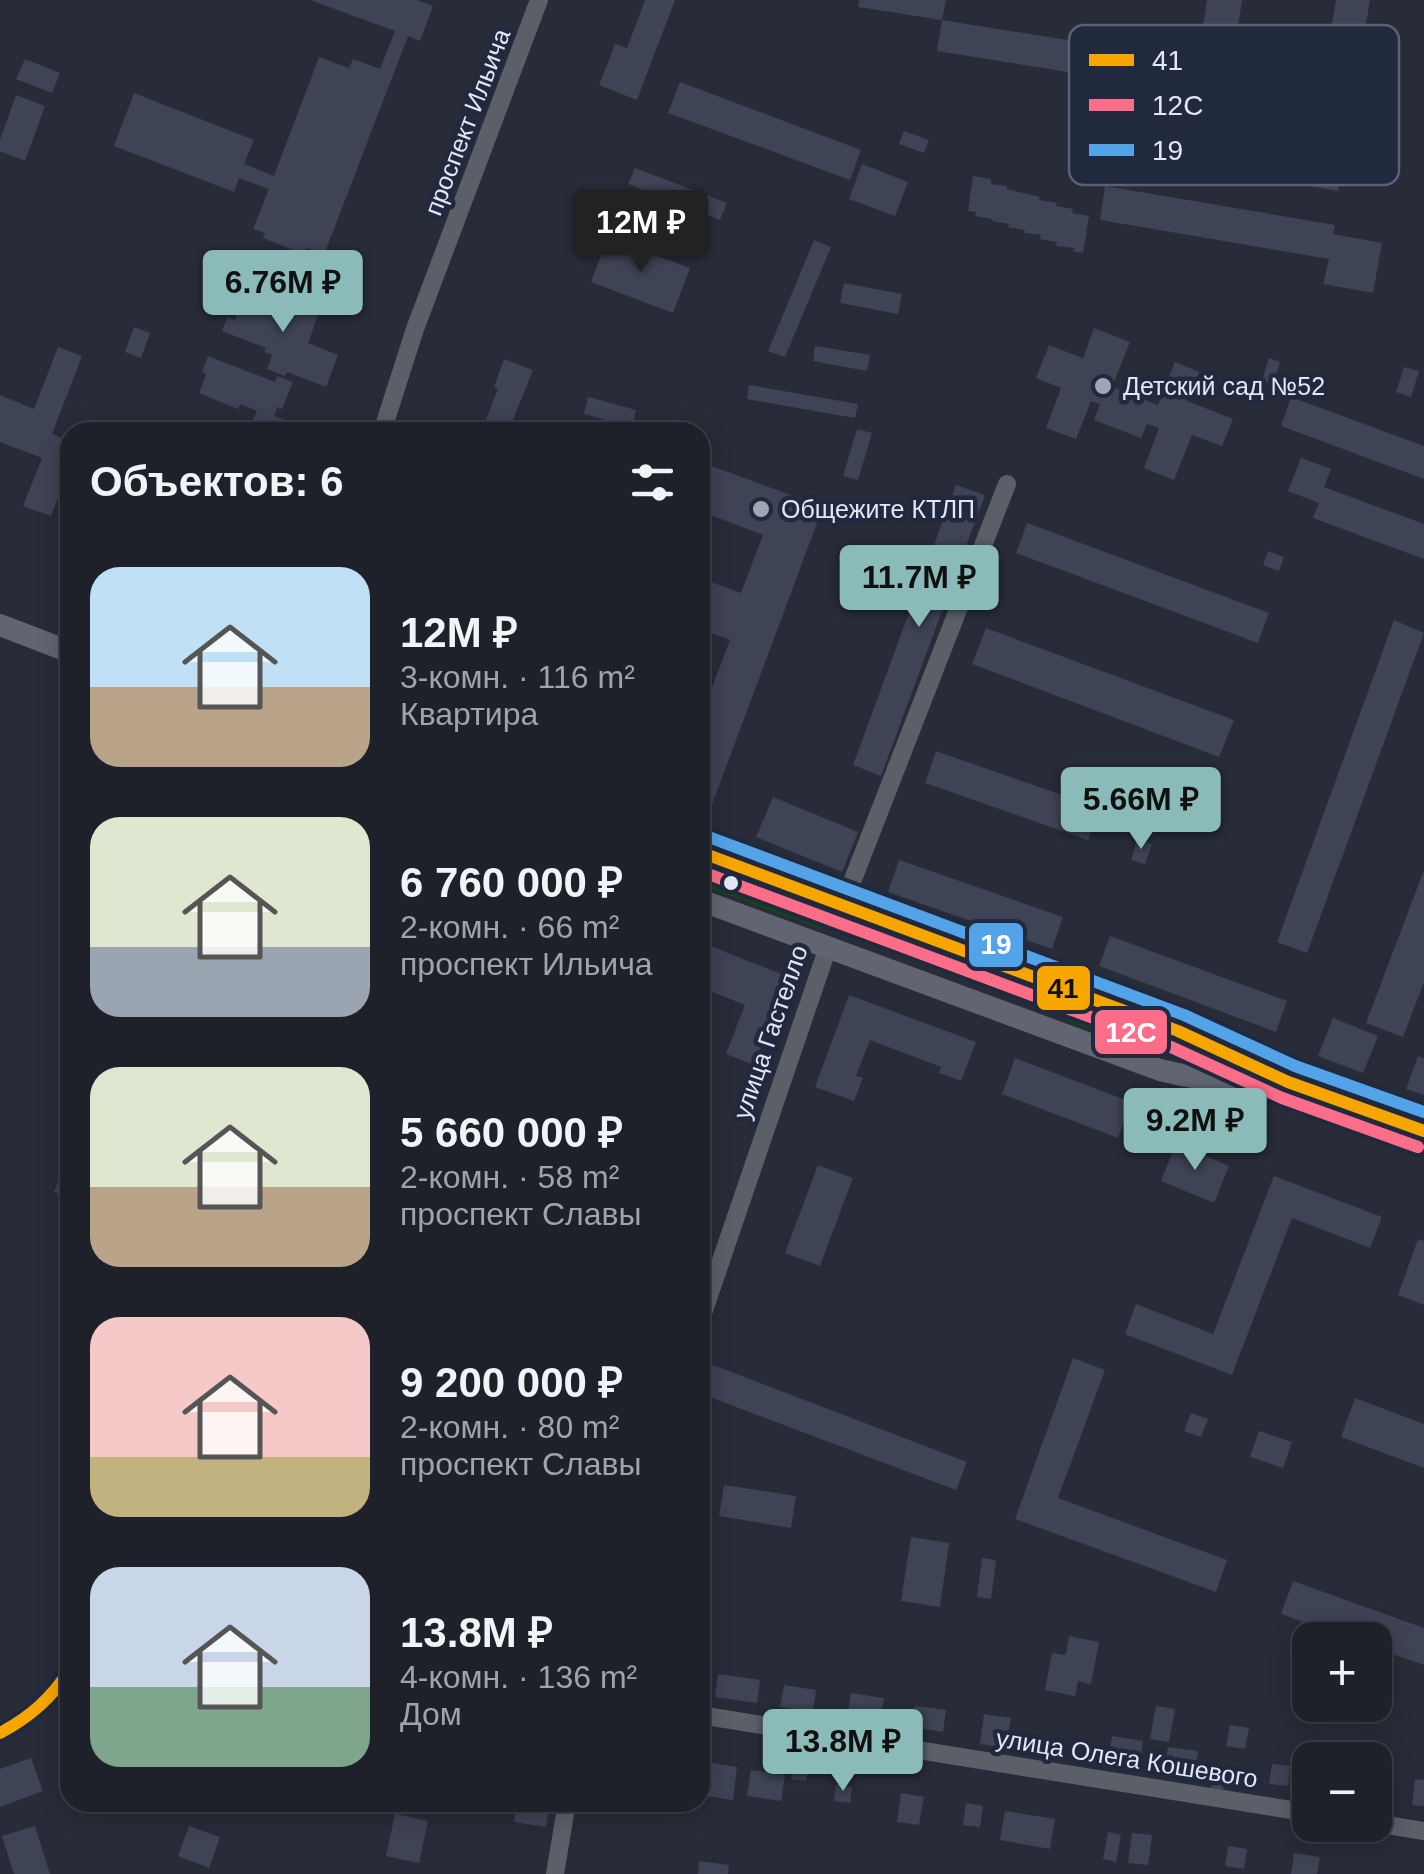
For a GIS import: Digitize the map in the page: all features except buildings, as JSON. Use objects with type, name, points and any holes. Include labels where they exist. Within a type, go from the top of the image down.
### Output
[{"type":"main road","points":[[0,625],[60,648]]},
{"type":"main road","points":[[710,862],[843,906],[1178,1031],[1288,1082],[1424,1132]]},
{"type":"main road","points":[[710,904],[1160,1070],[1241,1084],[1288,1082]]},
{"type":"main road","name":"улица Гастелло","points":[[828,947],[843,906]]},
{"type":"street","name":"проспект Ильича","points":[[385,422],[414,330],[539,0]]},
{"type":"street","name":"улица Гастелло","points":[[843,906],[1007,484]]},
{"type":"street","name":"улица Гастелло","points":[[710,1293],[828,947]]},
{"type":"street","points":[[0,1733],[34,1714],[60,1686]]},
{"type":"street","name":"улица Олега Кошевого","points":[[710,1718],[1292,1810]]},
{"type":"street","points":[[555,1874],[565,1812]]},
{"type":"street","points":[[1392,1826],[1424,1831]]},
{"type":"green space","points":[[718,868],[829,909],[821,929],[710,888]]},
{"type":"green space","points":[[867,924],[1038,986],[1031,1005],[860,942]]},
{"type":"green space","points":[[1072,1002],[1154,1032],[1147,1050],[1065,1020]]},
{"type":"transit line","name":"19","points":[[710,837],[1184,1015],[1295,1066],[1424,1112]]},
{"type":"transit line","name":"41","points":[[710,856],[1178,1031],[1288,1082],[1424,1131]]},
{"type":"transit line","name":"12С","points":[[710,875],[1171,1047],[1282,1098],[1418,1147]]},
{"type":"transit line","name":"41","points":[[0,1733],[40,1706],[60,1683]]},
{"type":"place","name":"Детский сад №52","points":[[1103,386]]},
{"type":"place","name":"Общежите КТЛП","points":[[761,509]]}]
